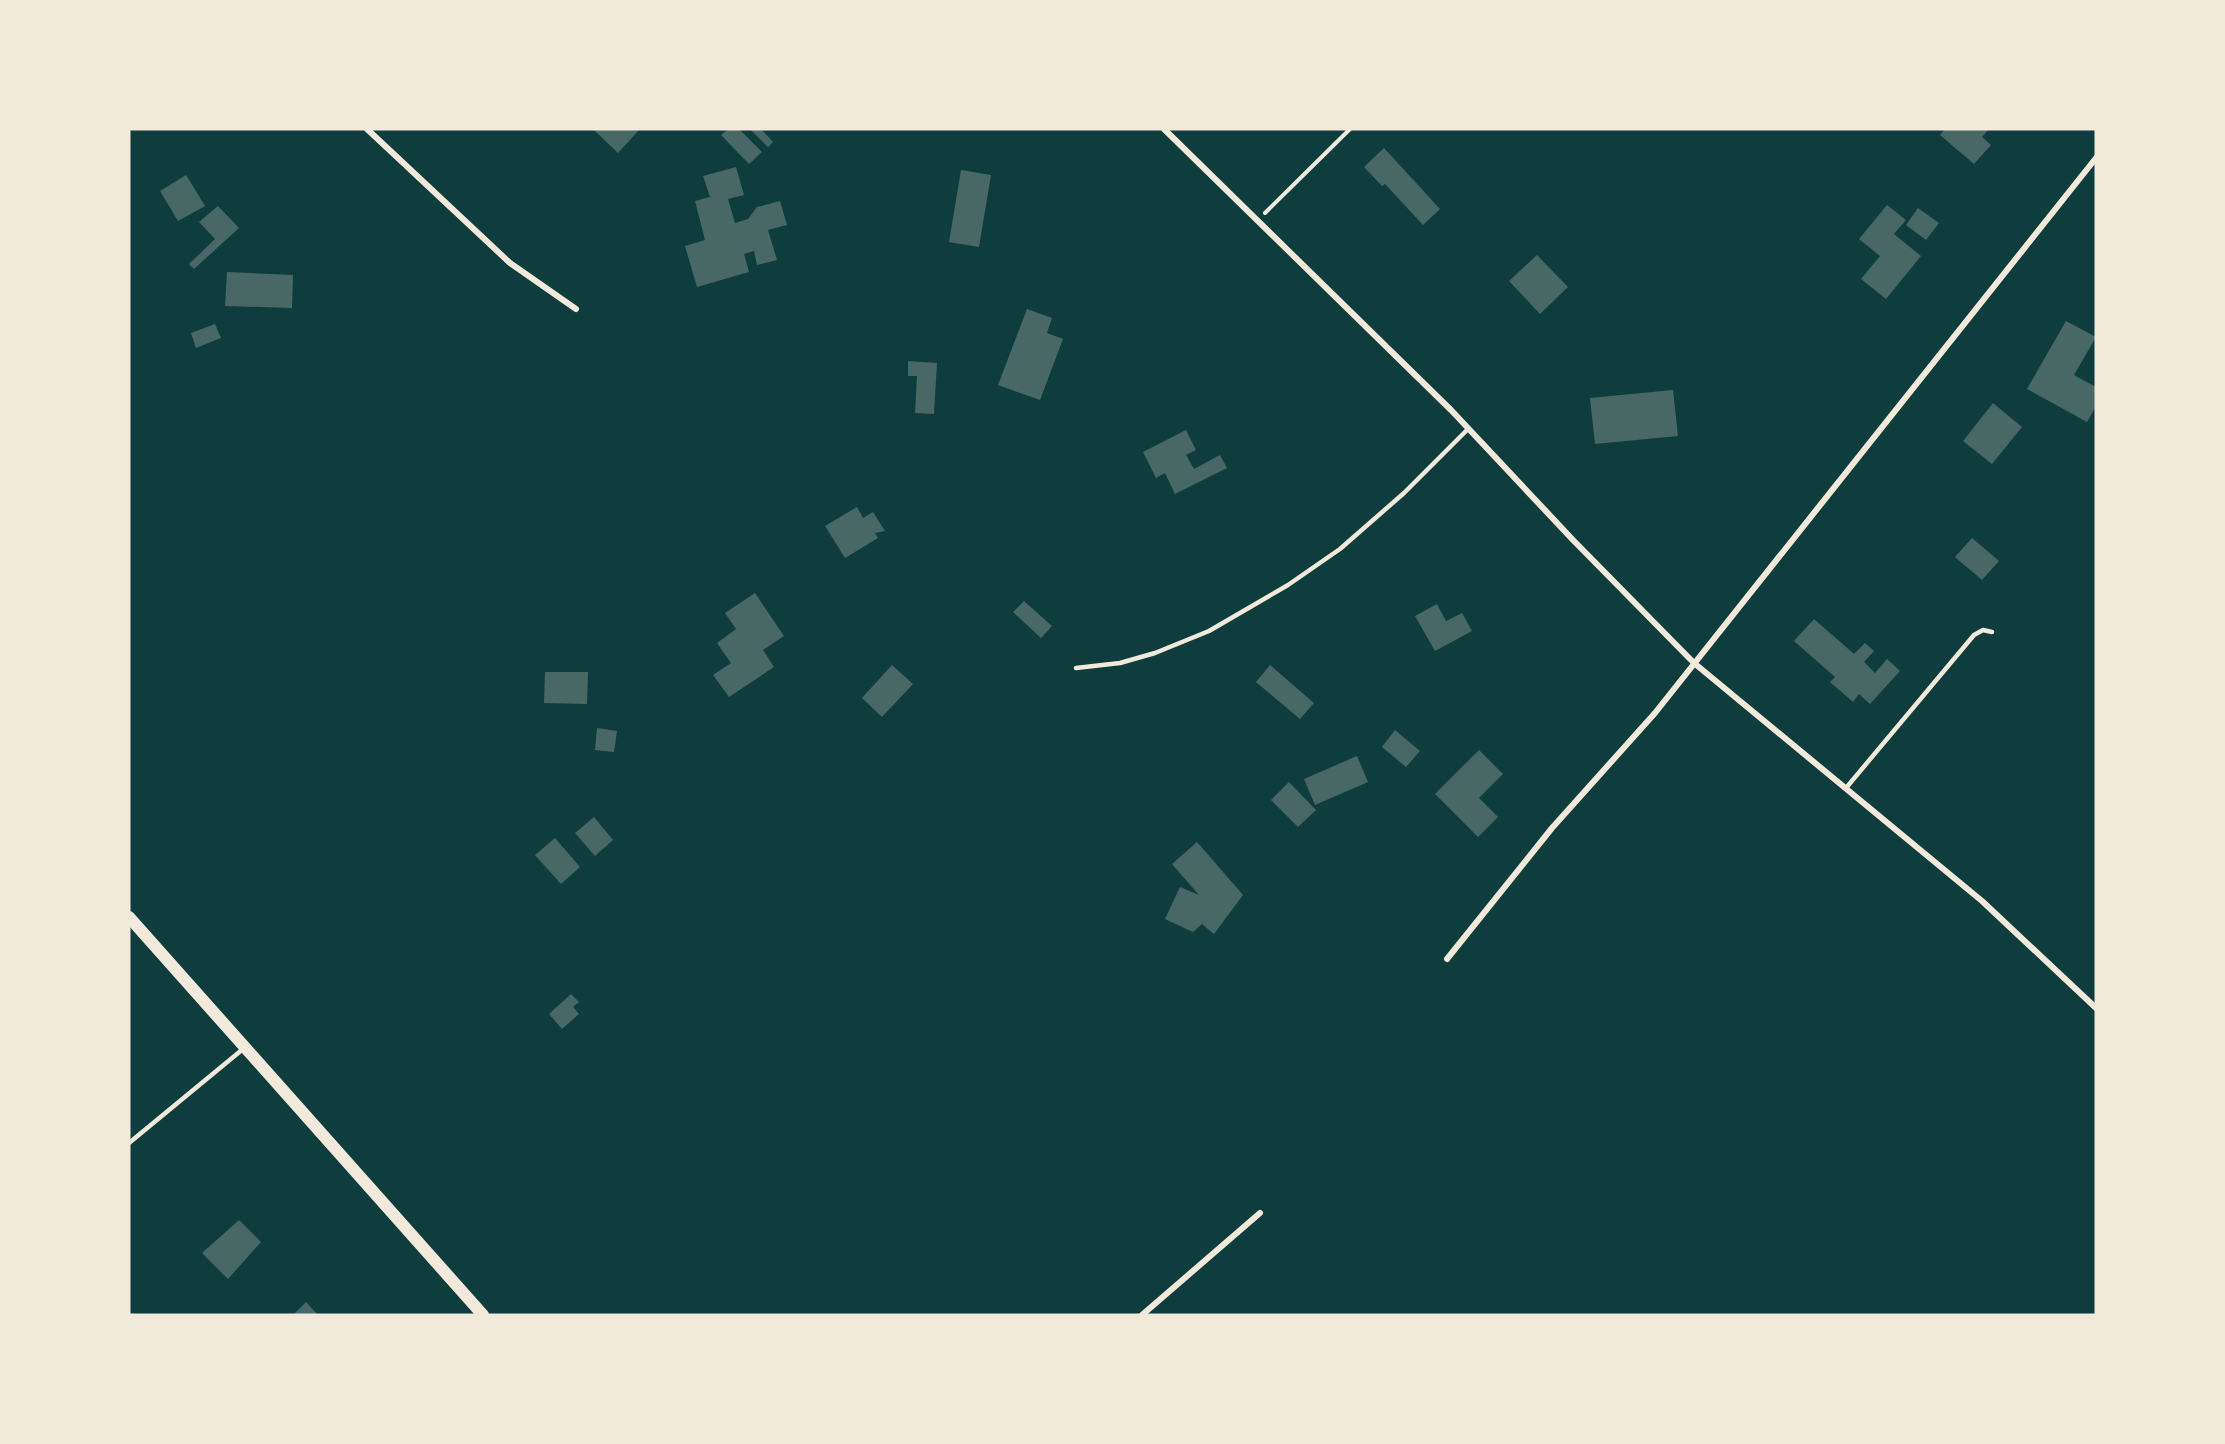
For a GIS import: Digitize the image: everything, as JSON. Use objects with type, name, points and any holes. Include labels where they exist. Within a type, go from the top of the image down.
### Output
[{"type":"main road","points":[[129,917],[483,1315]]},
{"type":"street","points":[[367,129],[510,263],[576,309]]},
{"type":"street","points":[[1164,129],[1468,429],[1694,663],[1982,902],[2096,1008]]},
{"type":"street","points":[[1447,959],[1552,828],[1655,713],[2096,158]]},
{"type":"street","points":[[1142,1315],[1260,1213]]},
{"type":"lane","points":[[1076,668],[1120,663],[1155,653],[1209,630],[1288,585],[1340,549],[1404,493],[1468,429]]},
{"type":"lane","points":[[1846,788],[1974,635],[1983,630],[1992,632]]},
{"type":"lane","points":[[129,1143],[245,1047]]},
{"type":"path","points":[[1257,221],[1350,129]]},
{"type":"building","points":[[593,129],[640,129],[618,153]]},
{"type":"building","points":[[728,129],[739,129],[762,152],[749,164],[721,135]]},
{"type":"building","points":[[750,129],[761,129],[773,142],[768,147]]},
{"type":"building","points":[[1945,129],[1989,129],[1982,137],[1991,145],[1974,164],[1940,135]]},
{"type":"building","points":[[1384,148],[1440,209],[1423,225],[1385,184],[1382,186],[1364,167]]},
{"type":"building","points":[[736,167],[744,195],[728,199],[735,223],[748,219],[757,207],[780,201],[787,225],[768,230],[777,260],[757,265],[754,251],[744,254],[749,272],[697,287],[685,246],[705,240],[695,201],[710,197],[703,176]]},
{"type":"building","points":[[961,170],[991,175],[979,247],[949,242]]},
{"type":"building","points":[[186,175],[205,206],[178,221],[160,191]]},
{"type":"building","points":[[1887,205],[1906,220],[1894,234],[1921,256],[1886,299],[1861,279],[1880,256],[1859,239]]},
{"type":"building","points":[[218,206],[239,228],[194,269],[189,264],[215,239],[199,222]]},
{"type":"building","points":[[1918,208],[1939,223],[1926,240],[1906,225]]},
{"type":"building","points":[[1537,255],[1568,287],[1540,314],[1509,281]]},
{"type":"building","points":[[227,272],[293,275],[292,308],[225,306]]},
{"type":"building","points":[[1027,309],[1052,318],[1047,333],[1063,339],[1040,400],[998,385]]},
{"type":"building","points":[[2066,321],[2096,337],[2074,375],[2096,387],[2096,406],[2087,422],[2027,389]]},
{"type":"building","points":[[215,324],[221,338],[196,348],[191,333]]},
{"type":"building","points":[[908,361],[937,363],[934,414],[915,413],[917,376],[908,376]]},
{"type":"building","points":[[1673,390],[1678,436],[1595,444],[1590,398]]},
{"type":"building","points":[[1993,403],[2022,427],[1992,464],[1963,441]]},
{"type":"building","points":[[1186,430],[1196,450],[1186,455],[1194,469],[1220,455],[1227,468],[1175,494],[1165,473],[1156,478],[1143,452]]},
{"type":"building","points":[[857,507],[863,518],[873,512],[885,531],[875,533],[878,538],[845,558],[825,526]]},
{"type":"building","points":[[1972,538],[1999,561],[1982,580],[1955,557]]},
{"type":"building","points":[[755,593],[784,636],[763,650],[774,667],[729,697],[713,675],[731,663],[717,643],[736,629],[725,613]]},
{"type":"building","points":[[1024,601],[1052,626],[1041,638],[1013,612]]},
{"type":"building","points":[[1437,604],[1446,621],[1462,613],[1472,631],[1435,651],[1415,616]]},
{"type":"building","points":[[1814,619],[1854,654],[1865,643],[1874,651],[1864,662],[1875,673],[1887,659],[1900,671],[1870,704],[1859,694],[1853,702],[1830,682],[1835,677],[1794,641]]},
{"type":"building","points":[[892,665],[913,684],[882,717],[862,698]]},
{"type":"building","points":[[1270,665],[1314,703],[1300,719],[1256,682]]},
{"type":"building","points":[[545,672],[588,672],[587,704],[544,703]]},
{"type":"building","points":[[597,728],[617,731],[614,752],[595,750]]},
{"type":"building","points":[[1395,730],[1420,751],[1406,767],[1382,747]]},
{"type":"building","points":[[1479,750],[1503,774],[1479,798],[1498,817],[1478,837],[1435,794]]},
{"type":"building","points":[[1357,756],[1368,782],[1315,805],[1304,779]]},
{"type":"building","points":[[1289,782],[1316,810],[1298,827],[1271,800]]},
{"type":"building","points":[[594,817],[613,840],[595,856],[575,833]]},
{"type":"building","points":[[555,838],[580,867],[561,884],[535,855]]},
{"type":"building","points":[[1197,842],[1243,895],[1214,934],[1202,924],[1193,932],[1165,919],[1180,887],[1199,895],[1172,864]]},
{"type":"building","points":[[571,994],[579,1002],[573,1007],[579,1014],[562,1029],[549,1014]]},
{"type":"building","points":[[239,1220],[261,1242],[228,1279],[202,1253]]},
{"type":"building","points":[[306,1302],[318,1315],[293,1315]]}]
